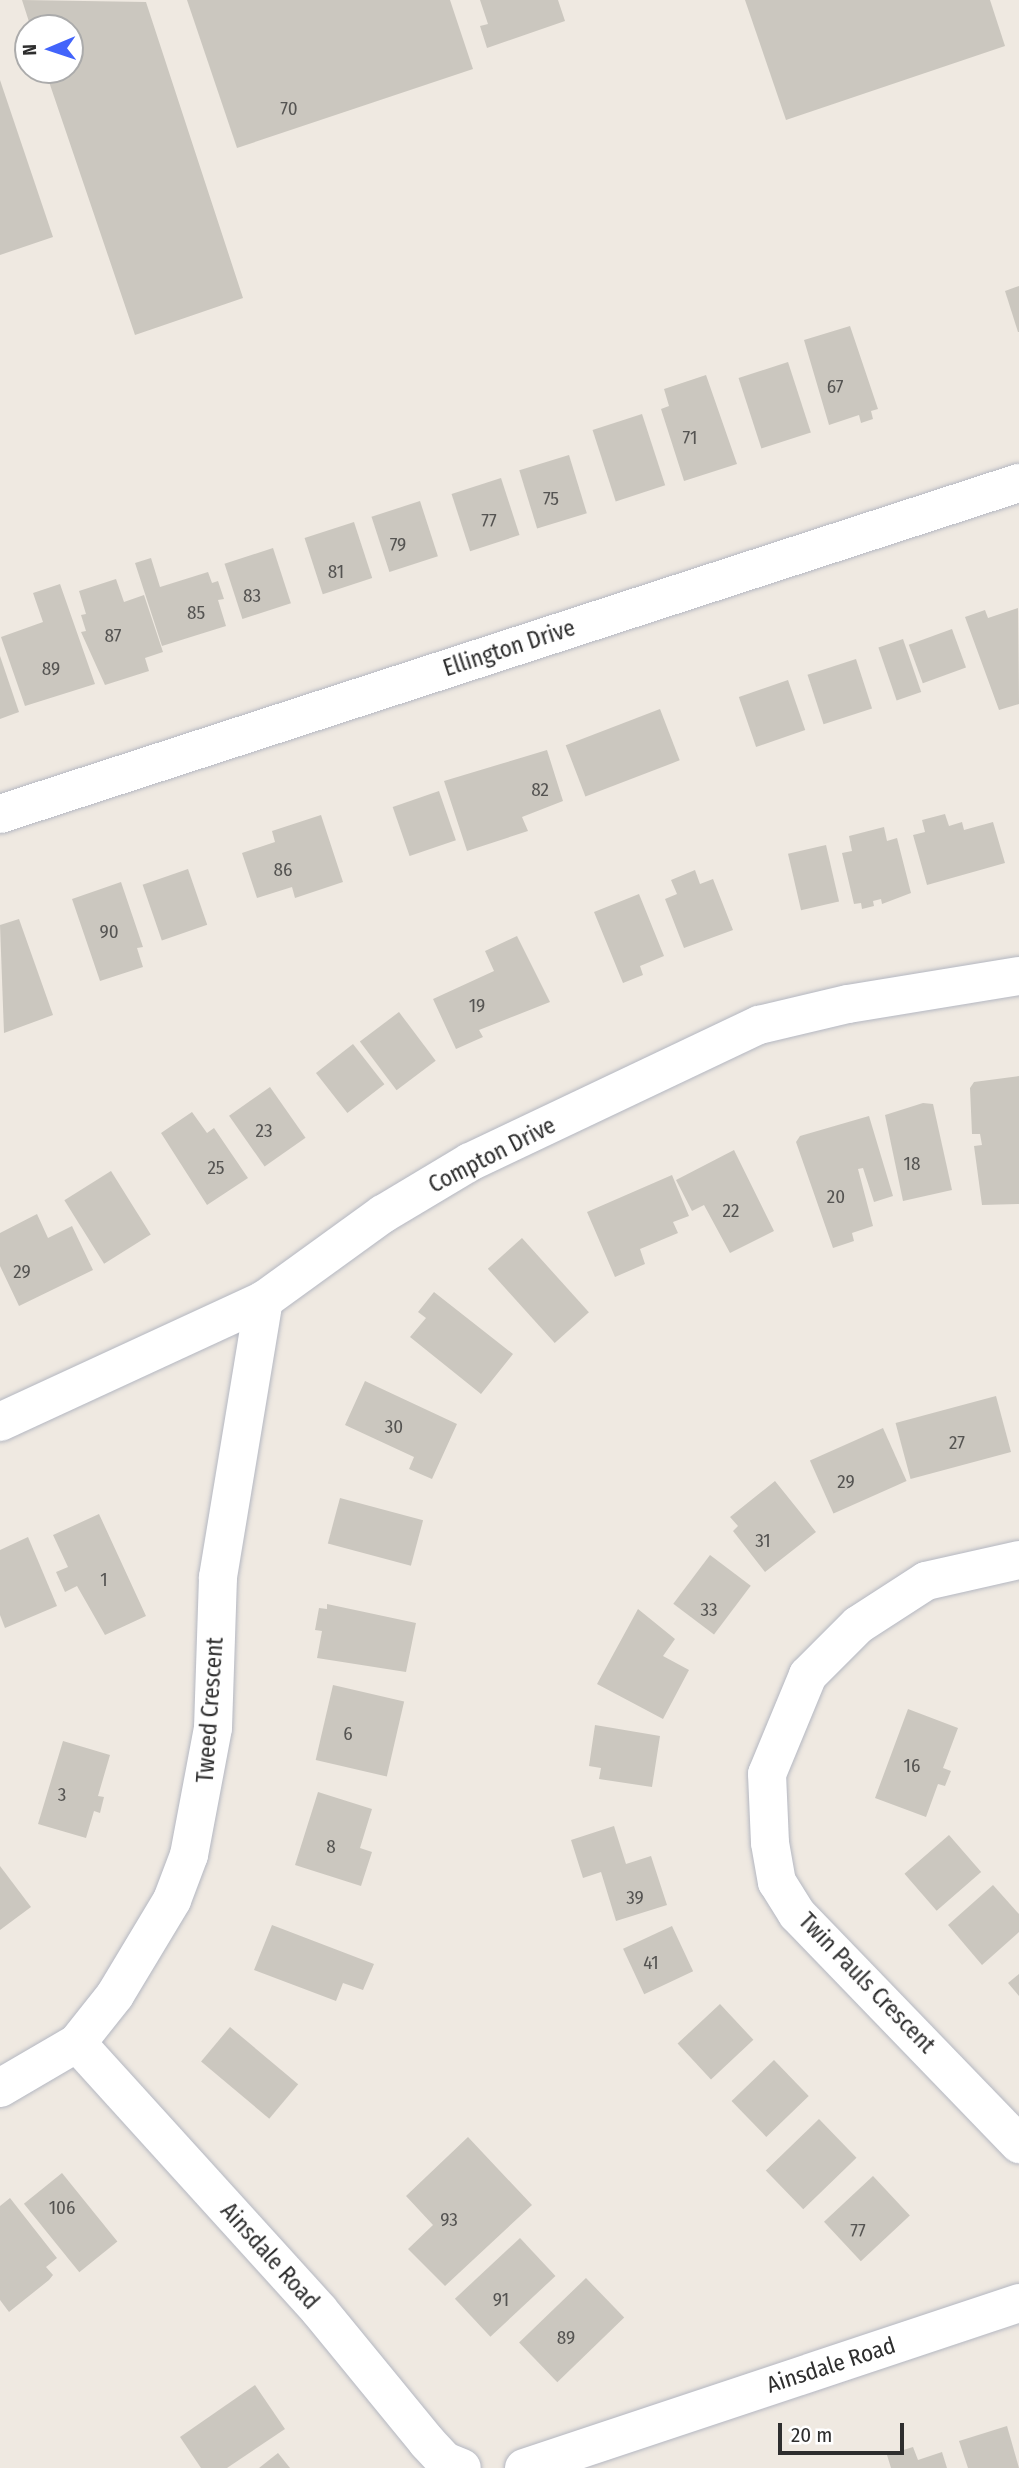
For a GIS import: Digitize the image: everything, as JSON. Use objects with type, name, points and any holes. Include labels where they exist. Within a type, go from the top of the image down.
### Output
[{"type":"street","name":"Ellington Drive","points":[[0,814],[1019,484]]},
{"type":"street","name":"Compton Drive","points":[[0,1422],[264,1300],[383,1214],[470,1162],[759,1025],[848,1004],[1019,976]]},
{"type":"street","name":"Tweed Crescent","points":[[0,2088],[77,2042],[115,1995],[172,1900],[189,1855],[213,1728],[218,1577],[264,1300]]},
{"type":"street","name":"Twin Pauls Crescent","points":[[1019,1560],[926,1581],[858,1625],[808,1675],[767,1774],[770,1843],[777,1882],[797,1914],[1019,2144]]},
{"type":"street","name":"Ainsdale Road","points":[[77,2042],[319,2310],[400,2403],[427,2442],[445,2461],[462,2468]]},
{"type":"street","name":"Ainsdale Road","points":[[524,2468],[1019,2303]]},
{"type":"building","points":[[22,0],[146,2],[243,298],[135,335],[50,84],[84,84],[84,14],[26,14]]},
{"type":"building","points":[[187,0],[450,0],[473,69],[237,148]]},
{"type":"building","points":[[480,0],[558,0],[565,21],[487,48],[480,26],[488,24]]},
{"type":"building","points":[[745,0],[990,0],[1005,46],[786,120]]},
{"type":"building","points":[[0,80],[53,237],[0,255]]},
{"type":"building","points":[[1019,286],[1019,332],[1018,332],[1005,291]]},
{"type":"building","points":[[850,326],[878,409],[871,411],[873,419],[861,423],[859,415],[829,425],[804,340]]},
{"type":"building","points":[[788,362],[811,432],[761,448],[739,378]]},
{"type":"building","points":[[706,375],[737,464],[684,481],[661,409],[669,406],[664,389]]},
{"type":"building","points":[[642,414],[665,485],[616,501],[593,430]]},
{"type":"building","points":[[569,455],[587,513],[537,529],[519,470]]},
{"type":"building","points":[[501,478],[520,535],[470,551],[452,494]]},
{"type":"building","points":[[420,501],[438,556],[389,572],[371,517]]},
{"type":"building","points":[[354,522],[372,578],[323,594],[305,538]]},
{"type":"building","points":[[273,548],[291,603],[242,619],[224,564]]},
{"type":"building","points":[[151,558],[160,587],[208,572],[212,583],[218,581],[224,599],[218,600],[226,626],[162,646],[135,563]]},
{"type":"building","points":[[116,579],[124,602],[144,595],[163,652],[145,658],[149,671],[105,685],[81,632],[86,631],[81,615],[86,614],[79,591]]},
{"type":"building","points":[[60,584],[95,684],[25,706],[1,637],[43,622],[33,593]]},
{"type":"building","points":[[1018,608],[1019,704],[999,710],[965,617],[985,610],[988,618]]},
{"type":"building","points":[[952,629],[966,668],[923,683],[909,645]]},
{"type":"building","points":[[903,639],[921,692],[897,700],[878,647]]},
{"type":"building","points":[[0,656],[19,712],[0,719]]},
{"type":"building","points":[[856,659],[872,708],[824,724],[807,675]]},
{"type":"building","points":[[788,680],[805,730],[756,747],[739,697]]},
{"type":"building","points":[[660,709],[680,760],[585,797],[566,745]]},
{"type":"building","points":[[547,750],[563,801],[522,817],[528,831],[467,851],[444,781]]},
{"type":"building","points":[[439,791],[456,840],[410,856],[393,807]]},
{"type":"building","points":[[945,814],[949,826],[962,822],[964,830],[993,822],[1005,863],[927,885],[913,835],[925,832],[922,820]]},
{"type":"building","points":[[321,815],[343,882],[295,898],[292,887],[257,898],[242,853],[275,842],[272,831]]},
{"type":"building","points":[[884,827],[887,841],[897,838],[911,893],[882,904],[881,899],[873,901],[874,906],[862,909],[861,903],[854,904],[842,853],[852,851],[849,836]]},
{"type":"building","points":[[826,845],[839,902],[801,910],[788,854]]},
{"type":"building","points":[[188,869],[207,925],[162,940],[143,885]]},
{"type":"building","points":[[695,870],[700,884],[713,879],[733,930],[684,948],[665,899],[677,894],[671,880]]},
{"type":"building","points":[[121,882],[143,947],[137,948],[143,967],[100,981],[72,899]]},
{"type":"building","points":[[639,894],[664,956],[640,966],[643,975],[623,983],[594,912]]},
{"type":"building","points":[[19,919],[53,1015],[4,1033],[0,925]]},
{"type":"building","points":[[517,936],[550,1002],[479,1030],[483,1037],[456,1049],[433,999],[494,971],[485,951]]},
{"type":"building","points":[[399,1012],[436,1061],[397,1090],[360,1041]]},
{"type":"building","points":[[353,1044],[384,1084],[347,1113],[316,1073]]},
{"type":"building","points":[[1019,1076],[1019,1204],[982,1205],[974,1146],[982,1145],[980,1134],[972,1134],[970,1088],[974,1082]]},
{"type":"building","points":[[270,1087],[306,1138],[265,1166],[229,1116]]},
{"type":"building","points":[[923,1103],[933,1104],[952,1190],[903,1201],[885,1115]]},
{"type":"building","points":[[192,1112],[207,1133],[214,1128],[248,1178],[207,1205],[161,1133]]},
{"type":"building","points":[[869,1116],[893,1196],[874,1202],[863,1168],[858,1169],[873,1226],[852,1233],[854,1241],[833,1248],[796,1142],[800,1136]]},
{"type":"building","points":[[734,1150],[774,1231],[730,1253],[704,1205],[692,1211],[676,1180]]},
{"type":"building","points":[[111,1171],[151,1235],[104,1264],[64,1200]]},
{"type":"building","points":[[672,1175],[689,1216],[673,1222],[678,1233],[640,1249],[645,1264],[615,1277],[587,1212]]},
{"type":"building","points":[[37,1214],[48,1238],[72,1226],[93,1270],[19,1306],[0,1266],[0,1233]]},
{"type":"building","points":[[522,1238],[589,1312],[555,1343],[488,1269]]},
{"type":"building","points":[[434,1292],[513,1354],[481,1394],[410,1337],[426,1318],[418,1312]]},
{"type":"building","points":[[365,1381],[457,1424],[432,1479],[409,1469],[414,1457],[345,1425]]},
{"type":"building","points":[[996,1396],[1011,1452],[911,1479],[896,1423]]},
{"type":"building","points":[[883,1428],[907,1481],[834,1514],[810,1461]]},
{"type":"building","points":[[775,1481],[816,1532],[765,1572],[733,1531],[738,1526],[730,1517]]},
{"type":"building","points":[[340,1498],[423,1520],[411,1566],[328,1543]]},
{"type":"building","points":[[99,1514],[146,1616],[105,1635],[77,1586],[65,1592],[56,1572],[68,1567],[53,1535]]},
{"type":"building","points":[[28,1537],[57,1606],[5,1628],[0,1615],[0,1550]]},
{"type":"building","points":[[710,1555],[751,1586],[714,1634],[673,1604]]},
{"type":"building","points":[[327,1604],[416,1623],[406,1672],[317,1658],[322,1631],[315,1630],[319,1608],[327,1609]]},
{"type":"building","points":[[638,1609],[675,1639],[663,1656],[689,1670],[663,1719],[597,1684]]},
{"type":"building","points":[[333,1685],[404,1701],[387,1776],[316,1760]]},
{"type":"building","points":[[908,1709],[958,1728],[943,1768],[951,1771],[945,1786],[938,1784],[926,1817],[875,1798]]},
{"type":"building","points":[[595,1725],[660,1736],[652,1787],[599,1779],[601,1768],[589,1766]]},
{"type":"building","points":[[63,1741],[110,1755],[98,1796],[104,1797],[100,1813],[94,1811],[86,1838],[38,1824]]},
{"type":"building","points":[[318,1792],[372,1809],[360,1848],[372,1852],[361,1886],[295,1865]]},
{"type":"building","points":[[614,1826],[626,1864],[651,1856],[667,1905],[616,1921],[601,1872],[583,1878],[571,1840]]},
{"type":"building","points":[[949,1835],[981,1872],[937,1911],[904,1874]]},
{"type":"building","points":[[0,1866],[31,1907],[0,1930]]},
{"type":"building","points":[[993,1885],[1019,1914],[1019,1932],[982,1965],[948,1925]]},
{"type":"building","points":[[272,1925],[374,1964],[363,1990],[343,1983],[336,2001],[254,1970]]},
{"type":"building","points":[[672,1926],[693,1971],[644,1994],[623,1949]]},
{"type":"building","points":[[1019,1974],[1019,1996],[1008,1983]]},
{"type":"building","points":[[720,2004],[753,2040],[711,2079],[678,2044]]},
{"type":"building","points":[[230,2027],[298,2084],[269,2119],[201,2061]]},
{"type":"building","points":[[774,2060],[809,2096],[766,2137],[732,2101]]},
{"type":"building","points":[[819,2119],[857,2158],[803,2209],[766,2170]]},
{"type":"building","points":[[468,2137],[532,2205],[445,2286],[408,2249],[433,2225],[406,2196]]},
{"type":"building","points":[[62,2173],[117,2241],[79,2272],[24,2204]]},
{"type":"building","points":[[873,2176],[910,2215],[861,2261],[824,2222]]},
{"type":"building","points":[[10,2198],[57,2258],[46,2267],[53,2275],[49,2280],[9,2312],[0,2300],[0,2206]]},
{"type":"building","points":[[520,2238],[555,2276],[490,2337],[455,2299]]},
{"type":"building","points":[[586,2278],[624,2318],[557,2382],[519,2343]]},
{"type":"building","points":[[255,2385],[285,2429],[227,2468],[201,2468],[180,2437]]},
{"type":"building","points":[[1007,2426],[1019,2468],[968,2468],[959,2441]]},
{"type":"building","points":[[913,2447],[918,2460],[942,2452],[947,2468],[891,2468],[887,2455]]},
{"type":"building","points":[[278,2453],[290,2468],[259,2468]]}]
